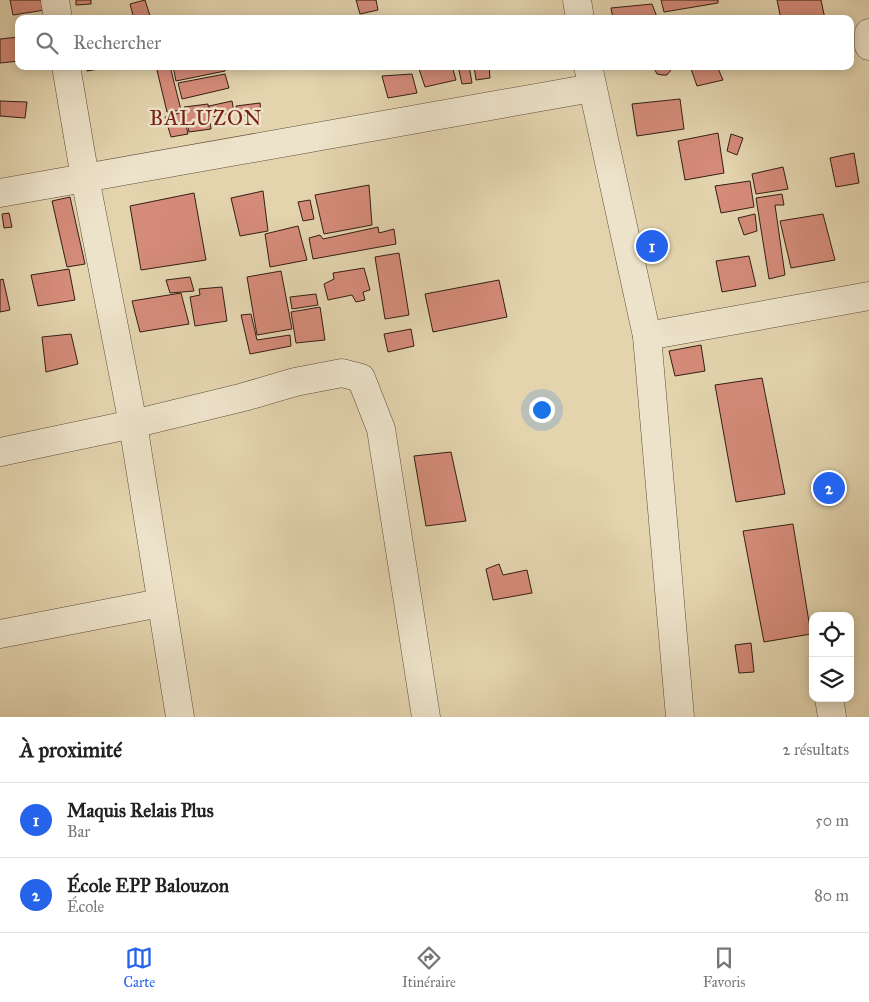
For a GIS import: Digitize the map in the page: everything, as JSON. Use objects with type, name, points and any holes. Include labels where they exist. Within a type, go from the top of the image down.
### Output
[{"type":"street","points":[[55,0],[57,15]]},
{"type":"street","points":[[577,0],[579,15]]},
{"type":"street","points":[[869,33],[869,46]]},
{"type":"street","points":[[67,70],[85,178],[133,424],[160,604],[180,717]]},
{"type":"street","points":[[0,193],[85,178],[590,77],[647,336],[680,717]]},
{"type":"street","points":[[647,336],[869,296]]},
{"type":"street","points":[[0,452],[133,424],[332,374],[342,373],[361,378],[380,429],[426,717]]},
{"type":"street","points":[[0,634],[160,604]]},
{"type":"building","points":[[10,0],[42,0],[45,10],[13,15]]},
{"type":"building","points":[[76,0],[91,0],[91,4],[76,5]]},
{"type":"building","points":[[145,0],[150,15],[133,15],[130,4]]},
{"type":"building","points":[[356,0],[376,0],[378,10],[360,14]]},
{"type":"building","points":[[661,0],[718,0],[718,3],[664,12]]},
{"type":"building","points":[[777,0],[821,0],[824,15],[780,15]]},
{"type":"building","points":[[652,4],[656,15],[612,15],[611,8]]},
{"type":"building","points":[[15,37],[15,61],[0,63],[0,39]]},
{"type":"building","points":[[157,70],[171,70],[181,110],[167,112]]},
{"type":"building","points":[[174,70],[225,70],[225,71],[176,81]]},
{"type":"building","points":[[419,70],[453,70],[456,80],[425,87]]},
{"type":"building","points":[[459,70],[470,70],[472,83],[462,84]]},
{"type":"building","points":[[475,70],[489,70],[490,78],[476,80]]},
{"type":"building","points":[[655,70],[671,70],[667,75],[657,74]]},
{"type":"building","points":[[691,70],[719,70],[723,80],[697,86]]},
{"type":"building","points":[[225,74],[229,88],[182,99],[178,83]]},
{"type":"building","points":[[412,74],[417,93],[388,98],[382,76]]},
{"type":"building","points":[[680,99],[684,129],[637,136],[632,104]]},
{"type":"building","points":[[0,101],[27,102],[25,118],[0,116]]},
{"type":"building","points":[[232,101],[234,112],[214,117],[209,106]]},
{"type":"building","points":[[260,103],[261,114],[238,116],[236,106]]},
{"type":"building","points":[[208,104],[211,129],[189,132],[184,107]]},
{"type":"building","points":[[183,112],[188,134],[171,137],[165,117]]},
{"type":"building","points":[[718,133],[724,173],[685,180],[678,141]]},
{"type":"building","points":[[731,134],[743,138],[737,155],[727,151]]},
{"type":"building","points":[[854,153],[859,183],[836,187],[830,158]]},
{"type":"building","points":[[783,167],[788,189],[756,194],[752,174]]},
{"type":"building","points":[[750,181],[754,207],[721,213],[715,186]]},
{"type":"building","points":[[369,185],[372,225],[324,234],[315,195]]},
{"type":"building","points":[[263,191],[268,231],[240,236],[231,198]]},
{"type":"building","points":[[194,193],[206,260],[141,270],[130,206]]},
{"type":"building","points":[[782,194],[784,205],[775,205],[785,275],[769,279],[756,198]]},
{"type":"building","points":[[70,197],[85,264],[67,267],[52,201]]},
{"type":"building","points":[[310,200],[314,219],[303,221],[298,202]]},
{"type":"building","points":[[9,213],[12,227],[4,228],[2,214]]},
{"type":"building","points":[[755,214],[757,231],[744,235],[738,218]]},
{"type":"building","points":[[823,214],[835,260],[791,268],[780,221]]},
{"type":"building","points":[[298,226],[307,260],[270,267],[265,234]]},
{"type":"building","points":[[378,227],[379,233],[394,229],[396,244],[313,259],[309,238],[320,235],[323,239]]},
{"type":"building","points":[[399,253],[409,315],[385,319],[375,257]]},
{"type":"building","points":[[749,256],[756,286],[722,292],[716,261]]},
{"type":"building","points":[[364,268],[370,290],[363,292],[365,300],[356,302],[352,295],[328,300],[324,284],[334,279],[333,273]]},
{"type":"building","points":[[69,269],[75,300],[38,306],[31,275]]},
{"type":"building","points":[[281,271],[292,329],[257,335],[247,277]]},
{"type":"building","points":[[190,277],[194,291],[170,293],[166,280]]},
{"type":"building","points":[[3,279],[10,310],[0,312],[0,280]]},
{"type":"building","points":[[499,280],[507,317],[433,332],[425,294]]},
{"type":"building","points":[[222,287],[227,321],[195,326],[190,297],[200,295],[199,289]]},
{"type":"building","points":[[181,293],[189,324],[140,332],[132,301]]},
{"type":"building","points":[[316,294],[318,305],[292,309],[290,297]]},
{"type":"building","points":[[320,307],[325,340],[296,343],[291,312]]},
{"type":"building","points":[[251,314],[257,340],[290,335],[291,346],[250,354],[241,315]]},
{"type":"building","points":[[411,329],[414,346],[388,352],[384,334]]},
{"type":"building","points":[[71,334],[78,364],[46,372],[42,337]]},
{"type":"building","points":[[701,345],[705,371],[675,376],[669,351]]},
{"type":"building","points":[[762,378],[785,494],[736,502],[715,385]]},
{"type":"building","points":[[451,452],[466,521],[426,526],[414,456]]},
{"type":"building","points":[[793,524],[809,622],[809,634],[764,642],[743,531]]},
{"type":"building","points":[[499,564],[503,575],[527,570],[532,593],[493,600],[486,569]]},
{"type":"building","points":[[751,643],[754,672],[739,673],[735,645]]},
{"type":"place","name":"Maquis Relais Plus","points":[[652,246]]},
{"type":"place","name":"École EPP Balouzon","points":[[829,488]]},
{"type":"district","name":"BALUZON","points":[[206,118]]}]
